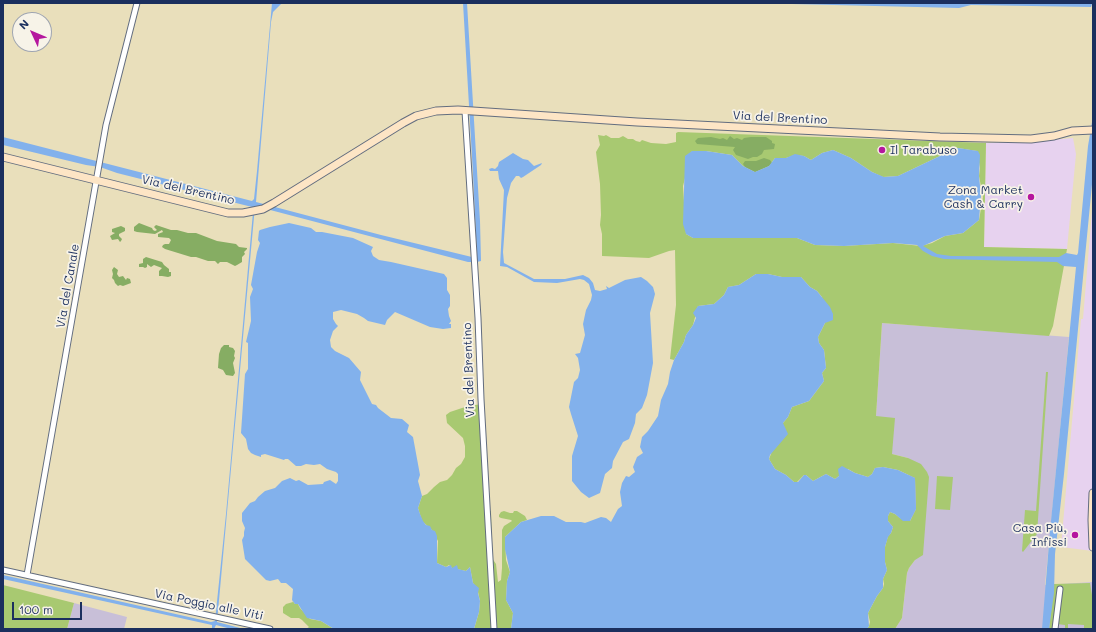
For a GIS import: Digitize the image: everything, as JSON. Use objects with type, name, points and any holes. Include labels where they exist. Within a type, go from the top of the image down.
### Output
[{"type":"street","name":"Via del Canale","points":[[27,575],[100,157],[111,103],[137,3]]},
{"type":"street","name":"Via del Brentino","points":[[3,157],[228,213],[243,213],[263,209],[403,123],[416,116],[436,111],[469,111],[637,122],[940,137],[1031,139],[1054,136],[1085,129],[1093,130]]},
{"type":"street","name":"Via del Brentino","points":[[469,111],[474,264],[494,629]]},
{"type":"street","points":[[1093,493],[1093,547]]},
{"type":"street","name":"Via Poggio alle Viti","points":[[3,570],[270,629]]},
{"type":"street","points":[[1055,629],[1060,589]]},
{"type":"shaded area","points":[[1073,138],[1076,154],[1067,249],[984,247],[986,143],[1029,142]]},
{"type":"shaded area","points":[[1093,199],[1092,532],[1093,551],[1061,547]]},
{"type":"shaded area","points":[[882,323],[1069,337],[1045,585],[1093,582],[1093,629],[895,629],[902,618],[907,573],[915,560],[908,458],[892,454],[876,416]]},
{"type":"shaded area","points":[[74,603],[127,617],[124,629],[67,629]]},
{"type":"green space","points":[[676,133],[986,143],[984,247],[1067,249],[1053,326],[1049,336],[882,323],[876,416],[895,418],[892,454],[908,458],[921,464],[929,477],[923,555],[915,560],[907,573],[902,618],[895,629],[867,629],[870,622],[868,613],[883,588],[883,579],[887,570],[885,562],[885,547],[888,536],[893,527],[888,521],[888,516],[890,512],[900,518],[910,521],[916,509],[915,478],[898,470],[883,467],[875,468],[872,474],[868,477],[848,469],[835,479],[826,474],[813,481],[804,475],[797,482],[794,482],[786,475],[775,469],[769,459],[783,423],[788,417],[792,407],[809,401],[824,381],[822,373],[826,368],[824,350],[819,343],[818,337],[825,323],[822,297],[801,277],[782,277],[768,274],[756,274],[739,285],[728,287],[724,295],[714,304],[698,306],[693,325],[686,335],[684,342],[674,360],[670,359],[676,305],[675,250],[649,258],[602,256],[600,184],[596,152],[600,145],[598,135],[606,135],[611,138],[619,138],[623,136],[640,142],[642,140],[651,143],[666,144],[676,142]],"holes":[[[949,148],[977,151],[980,168],[979,176],[983,197],[979,220],[963,233],[945,236],[932,243],[921,246],[893,243],[844,246],[815,245],[797,238],[693,238],[686,234],[683,186],[692,151],[706,151],[732,155],[743,166],[755,172],[769,166],[775,158],[786,158],[795,155],[804,156],[811,160],[822,153],[833,150],[851,158],[872,172],[883,177],[898,176],[940,156]]]},
{"type":"green space","points":[[730,136],[734,139],[737,138],[742,140],[744,138],[751,137],[766,137],[775,144],[774,149],[764,150],[762,154],[757,157],[748,159],[736,155],[733,150],[735,147],[697,144],[695,141],[698,138],[711,137],[720,139],[723,138],[727,140]]},
{"type":"green space","points":[[764,158],[770,160],[772,163],[769,166],[755,172],[745,167],[743,164],[745,161],[756,161]]},
{"type":"green space","points":[[139,223],[152,228],[155,231],[157,230],[154,227],[156,225],[171,230],[196,233],[217,241],[236,244],[239,247],[247,249],[242,257],[242,262],[237,265],[235,266],[227,262],[220,262],[218,264],[215,261],[191,257],[165,249],[162,247],[163,245],[169,244],[171,240],[169,238],[158,237],[158,234],[163,232],[162,230],[155,234],[134,231],[134,227]]},
{"type":"green space","points":[[121,226],[125,228],[125,231],[119,234],[122,239],[121,241],[120,242],[118,239],[112,240],[110,236],[115,233],[112,232],[112,229]]},
{"type":"green space","points":[[146,257],[162,262],[169,269],[169,272],[171,272],[171,276],[159,276],[159,271],[162,268],[154,265],[151,267],[147,264],[147,267],[145,268],[139,267],[139,264],[143,263],[143,259]]},
{"type":"green space","points":[[114,267],[118,270],[117,274],[119,277],[123,276],[126,280],[127,278],[130,279],[131,283],[118,286],[112,278],[112,270]]},
{"type":"green space","points":[[224,345],[229,345],[229,347],[233,348],[235,351],[233,363],[235,373],[233,376],[226,375],[223,370],[218,368],[219,354]]},
{"type":"green space","points":[[1046,372],[1048,372],[1037,534],[1023,552],[1025,510],[1036,511]]},
{"type":"green space","points":[[481,404],[488,511],[491,511],[492,558],[496,564],[498,582],[501,580],[502,568],[502,530],[504,526],[512,521],[501,518],[499,515],[504,511],[513,513],[514,511],[517,511],[525,516],[527,520],[521,522],[505,537],[506,560],[510,572],[507,581],[506,600],[513,613],[511,629],[474,629],[479,612],[480,601],[478,592],[473,583],[470,567],[466,571],[452,568],[449,565],[446,567],[437,563],[438,541],[432,530],[422,521],[418,508],[422,496],[427,494],[440,482],[447,480],[465,457],[463,438],[447,423],[446,415],[450,412],[465,407]]},
{"type":"green space","points":[[937,476],[953,477],[950,510],[935,509]]},
{"type":"green space","points":[[1090,583],[1093,601],[1093,629],[1084,629],[1084,625],[1068,624],[1068,629],[1065,629],[1065,625],[1057,624],[1056,629],[1049,629],[1054,584]]},
{"type":"green space","points":[[3,585],[74,603],[67,629],[3,629]]},
{"type":"green space","points":[[292,600],[295,604],[298,604],[310,619],[321,621],[334,629],[306,629],[309,627],[302,620],[299,618],[291,618],[283,613],[283,607],[286,604],[293,602]]},
{"type":"water","points":[[272,3],[282,3],[273,12],[271,22],[256,202],[476,258],[473,174],[463,3],[467,3],[481,261],[468,262],[255,206],[217,622],[244,629],[231,629],[216,625],[214,629],[212,629],[212,625],[3,579],[3,575],[211,622],[215,621],[253,212],[252,207],[117,173],[100,167],[3,145],[3,137],[252,201],[254,199],[257,171]]},
{"type":"water","points":[[750,3],[1092,4],[1091,7],[971,5],[959,8]]},
{"type":"water","points":[[1093,116],[1093,174],[1055,554],[1054,593],[1049,629],[1042,629],[1076,267],[1063,266],[1057,262],[944,259],[932,256],[923,251],[917,245],[893,243],[844,246],[815,245],[797,238],[693,238],[686,234],[683,224],[685,156],[692,151],[706,151],[732,155],[743,166],[755,172],[769,166],[775,158],[786,158],[795,154],[804,156],[811,160],[822,153],[833,150],[851,158],[872,172],[884,177],[898,176],[940,156],[949,148],[978,151],[980,155],[979,176],[981,196],[979,220],[963,233],[945,236],[923,246],[937,254],[951,256],[1059,257],[1066,253],[1077,255],[1078,253],[1088,146]]},
{"type":"water","points":[[513,153],[523,159],[528,160],[534,166],[542,163],[521,178],[516,176],[511,183],[507,198],[503,252],[504,263],[534,279],[565,279],[583,275],[589,278],[593,283],[595,290],[600,291],[607,289],[606,286],[609,288],[625,280],[641,277],[653,287],[655,294],[650,313],[653,363],[647,395],[642,408],[636,414],[635,423],[629,439],[623,442],[613,461],[612,468],[605,474],[600,493],[589,498],[581,492],[572,481],[572,456],[578,436],[569,407],[574,382],[578,378],[580,370],[578,358],[575,354],[580,353],[585,335],[583,324],[586,310],[592,295],[589,284],[584,280],[580,279],[557,283],[534,282],[507,267],[500,266],[504,190],[499,179],[498,171],[490,171],[489,169],[495,169],[499,162]]},
{"type":"water","points":[[289,223],[311,228],[316,232],[353,238],[373,247],[371,251],[373,256],[379,260],[444,274],[447,278],[447,290],[450,295],[450,306],[448,309],[451,321],[449,324],[451,324],[451,328],[443,329],[430,327],[395,312],[387,320],[385,325],[368,321],[357,314],[341,310],[333,312],[333,319],[338,326],[333,331],[330,340],[331,347],[335,351],[349,358],[361,372],[360,380],[372,404],[376,405],[391,418],[402,419],[409,425],[407,432],[413,437],[420,475],[418,481],[422,496],[418,508],[423,521],[435,531],[437,536],[437,563],[446,567],[451,565],[452,568],[457,565],[458,569],[466,571],[470,567],[473,583],[479,588],[479,612],[474,629],[334,629],[321,621],[307,618],[298,604],[295,604],[292,600],[293,589],[286,583],[281,583],[278,579],[270,581],[266,580],[245,559],[242,540],[245,528],[242,521],[242,513],[250,503],[255,501],[265,491],[275,488],[282,481],[290,478],[296,481],[299,480],[308,485],[323,484],[324,482],[330,480],[336,484],[338,481],[338,474],[336,472],[327,469],[320,464],[296,466],[288,459],[284,460],[265,454],[261,455],[261,457],[255,455],[248,449],[246,439],[241,433],[245,374],[248,369],[248,343],[246,342],[251,321],[250,297],[253,289],[251,285],[260,243],[258,240],[259,231]]},
{"type":"water","points":[[756,274],[768,274],[782,277],[801,277],[810,287],[817,291],[830,307],[833,314],[833,320],[825,323],[818,337],[819,343],[824,350],[826,368],[822,373],[824,381],[809,401],[792,407],[788,417],[783,423],[788,434],[770,455],[769,459],[775,469],[786,475],[794,482],[798,482],[804,475],[813,481],[826,474],[835,479],[839,476],[838,469],[842,466],[855,473],[868,477],[872,474],[875,468],[883,467],[898,470],[915,478],[916,509],[910,521],[903,521],[895,514],[890,512],[888,516],[888,521],[893,527],[885,547],[885,562],[887,570],[883,579],[883,588],[868,613],[869,626],[867,629],[511,629],[513,613],[506,600],[507,581],[510,572],[505,549],[505,537],[521,522],[541,516],[554,516],[566,522],[585,523],[601,517],[606,518],[611,522],[618,509],[622,506],[620,492],[622,483],[626,476],[629,477],[635,472],[633,467],[637,457],[643,453],[640,447],[642,437],[658,416],[661,400],[668,384],[674,360],[696,318],[693,313],[698,306],[714,304],[724,295],[728,287],[739,285]]},
{"type":"place","name":"Il Tarabuso","points":[[882,150]]},
{"type":"place","name":"Zona Market Cash & Carry","points":[[1031,197]]},
{"type":"place","name":"Casa Più, Infissi","points":[[1075,535]]}]
